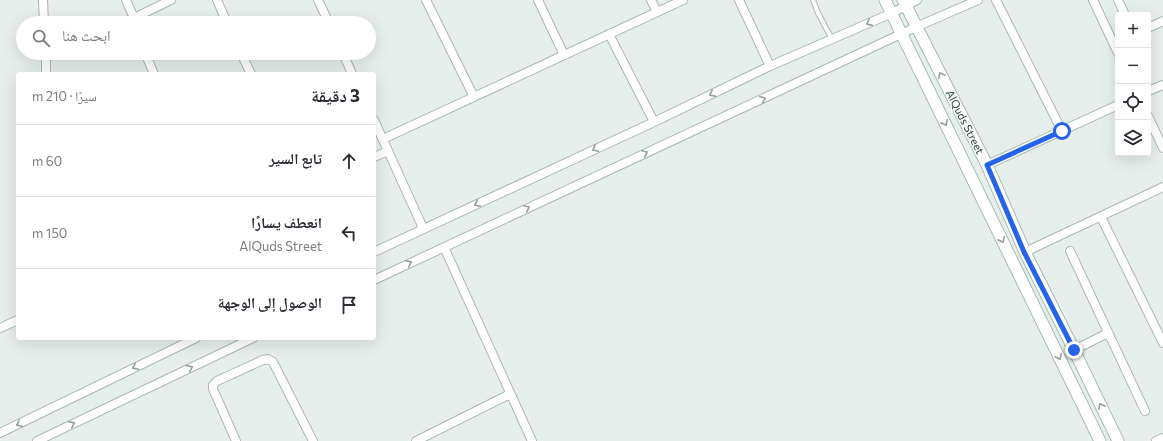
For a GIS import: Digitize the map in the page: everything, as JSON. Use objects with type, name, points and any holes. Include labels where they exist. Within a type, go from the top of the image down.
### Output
[{"type":"street","points":[[43,0],[44,16]]},
{"type":"street","points":[[126,0],[133,16]]},
{"type":"street","points":[[142,16],[171,0]]},
{"type":"street","points":[[217,0],[224,16]]},
{"type":"street","points":[[318,0],[325,16]]},
{"type":"street","points":[[426,0],[474,97]]},
{"type":"street","points":[[538,0],[564,56]]},
{"type":"street","points":[[651,0],[657,12]]},
{"type":"street","points":[[383,139],[683,0]]},
{"type":"street","points":[[738,0],[770,66]]},
{"type":"street","name":"AlQuds Street","points":[[885,0],[1100,441]]},
{"type":"street","points":[[376,251],[654,122],[770,66],[892,13],[904,3],[917,0]]},
{"type":"street","points":[[376,279],[916,27],[978,0]]},
{"type":"street","points":[[996,0],[1062,131]]},
{"type":"street","points":[[1093,0],[1116,48]]},
{"type":"street","points":[[1118,0],[1124,12]]},
{"type":"street","name":"AlQuds Street","points":[[904,3],[987,165],[1024,252],[1118,441]]},
{"type":"street","points":[[1151,27],[1163,21]]},
{"type":"street","points":[[609,34],[654,122]]},
{"type":"street","points":[[46,60],[46,72]]},
{"type":"street","points":[[148,60],[153,72]]},
{"type":"street","points":[[244,60],[250,72]]},
{"type":"street","points":[[346,60],[351,72]]},
{"type":"street","points":[[1151,90],[1163,84]]},
{"type":"street","points":[[987,165],[1115,106]]},
{"type":"street","points":[[1150,120],[1163,148]]},
{"type":"street","points":[[376,124],[423,228]]},
{"type":"street","points":[[376,156],[388,151]]},
{"type":"street","points":[[1024,252],[1163,187]]},
{"type":"street","points":[[1101,217],[1163,343]]},
{"type":"street","points":[[444,247],[532,441]]},
{"type":"street","points":[[1070,251],[1145,410]]},
{"type":"street","points":[[0,328],[16,321]]},
{"type":"street","points":[[1074,350],[1108,333]]},
{"type":"street","points":[[0,433],[192,340]]},
{"type":"street","points":[[37,441],[249,340]]},
{"type":"street","points":[[236,441],[213,389],[213,385],[217,381],[268,359],[273,362],[313,441]]},
{"type":"street","points":[[416,441],[510,394]]},
{"type":"street","points":[[1156,441],[1163,438]]},
{"type":"lane","points":[[813,0],[832,39]]},
{"type":"route","points":[[1062,131],[987,165],[1024,252],[1074,350]]}]
